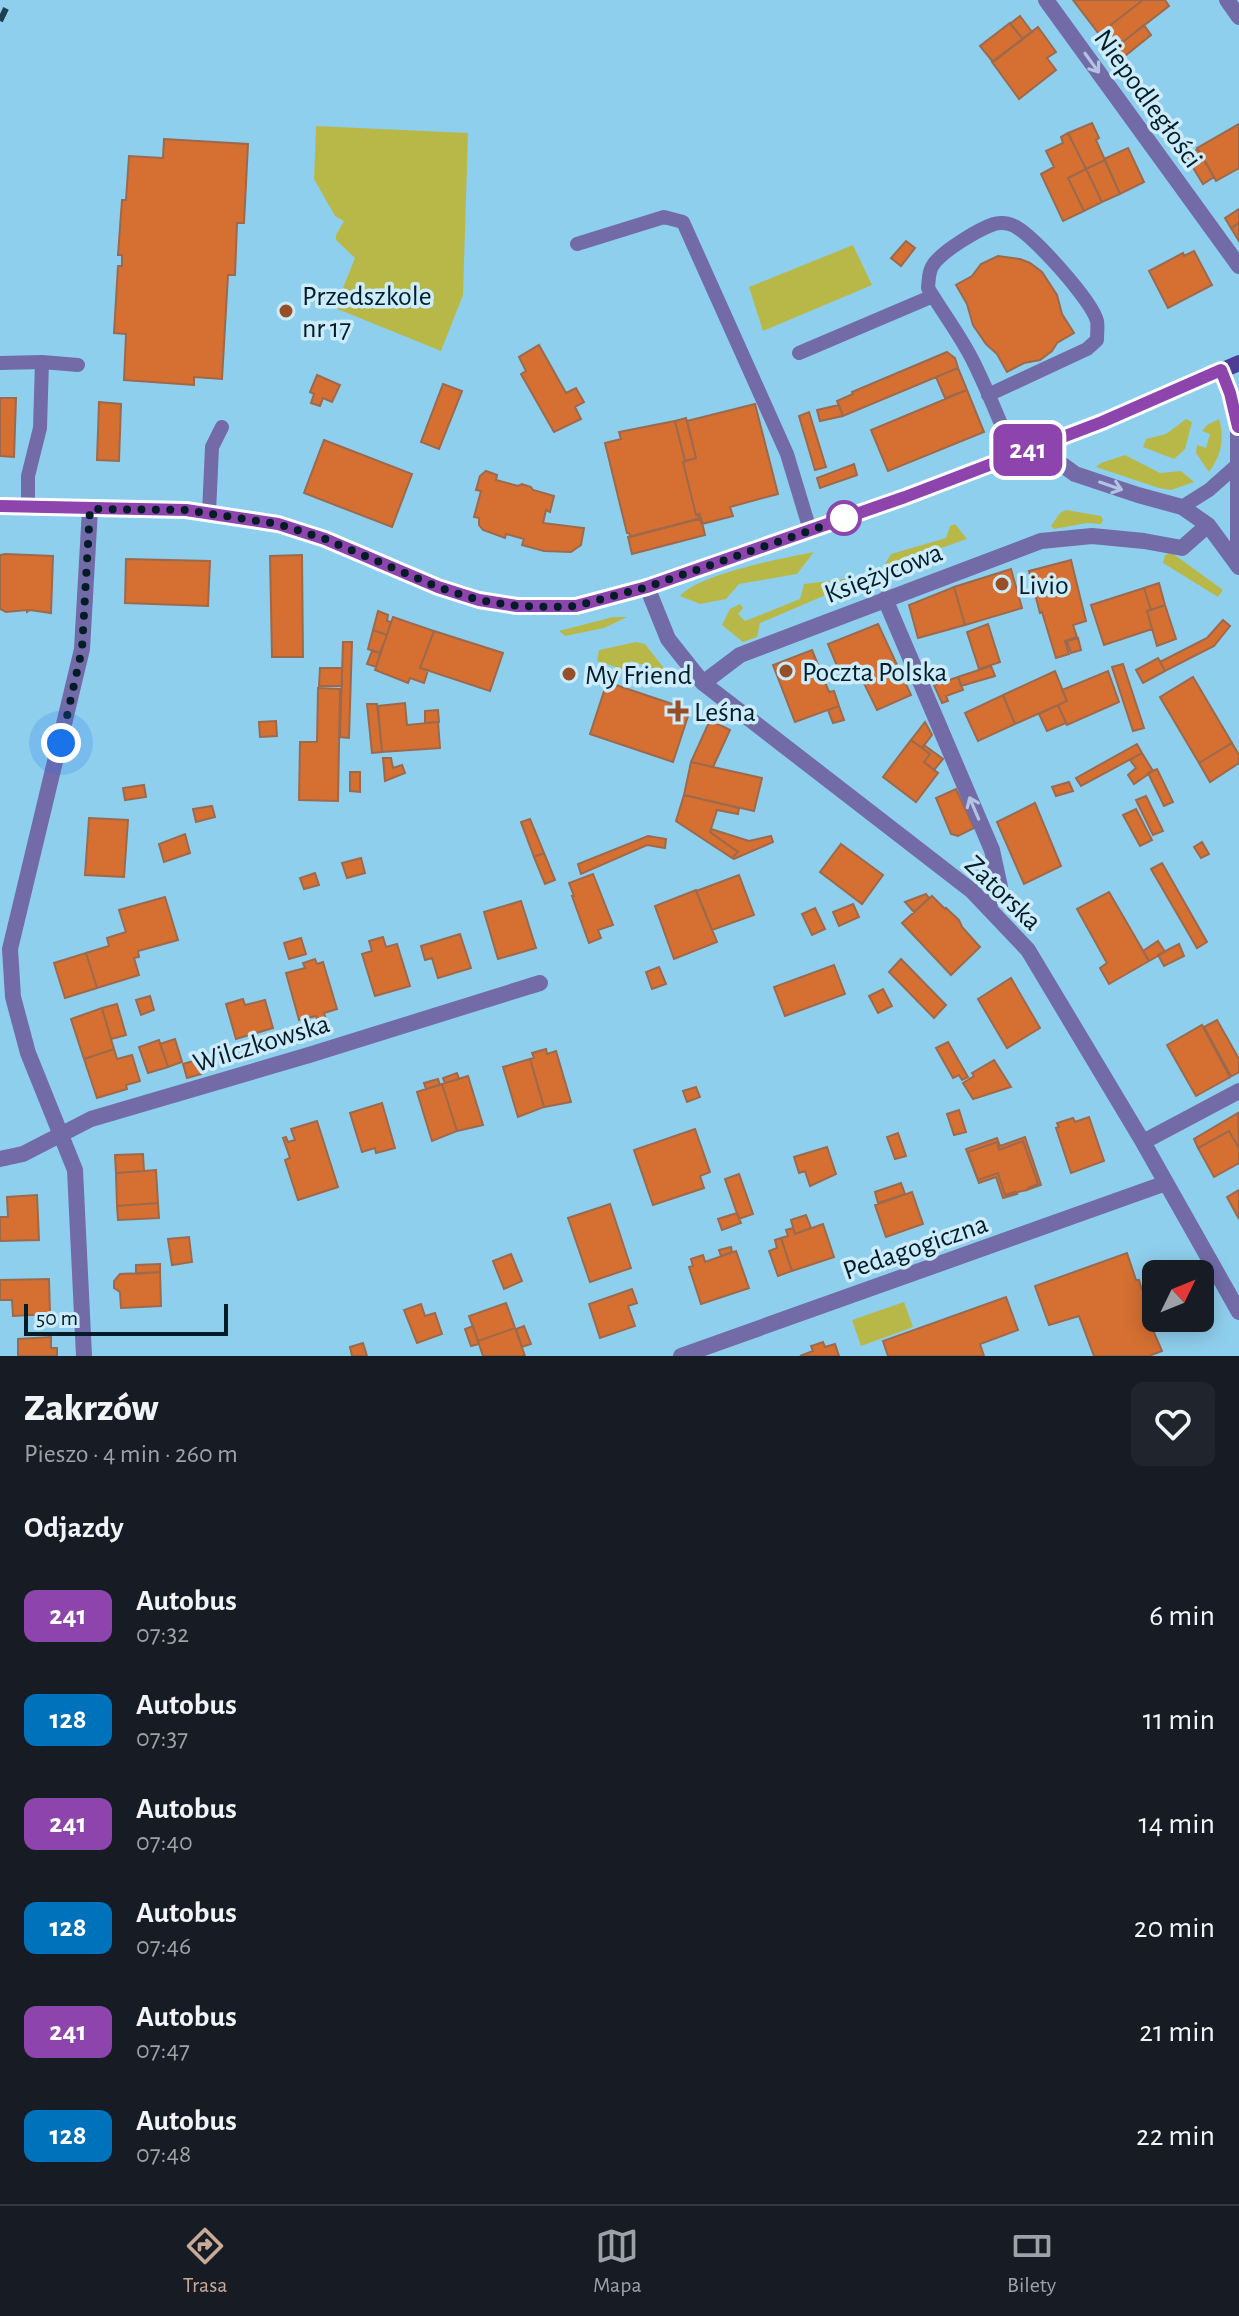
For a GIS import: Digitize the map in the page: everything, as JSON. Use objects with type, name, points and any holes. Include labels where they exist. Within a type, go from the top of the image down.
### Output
[{"type":"street","name":"Niepodległości","points":[[1046,0],[1239,266]]},
{"type":"street","points":[[1227,0],[1239,17]]},
{"type":"street","points":[[0,506],[186,510],[278,524],[325,539],[438,587],[479,600],[517,606],[576,606],[647,587],[1038,447],[1239,363]]},
{"type":"street","points":[[1221,370],[1238,427],[1238,566]]},
{"type":"street","points":[[1038,447],[1075,474],[1182,507],[1208,525],[1238,566]]},
{"type":"street","points":[[84,1356],[75,1170],[28,1053],[13,997],[10,949],[82,649],[90,509]]},
{"type":"street","name":"Księżycowa","points":[[703,683],[740,655],[1041,541],[1092,536],[1182,548],[1208,525]]},
{"type":"street","name":"Zatorska","points":[[647,587],[668,639],[703,683],[988,906],[1028,950],[1143,1142],[1239,1312]]},
{"type":"street","points":[[885,599],[992,850],[1000,887],[988,906]]},
{"type":"street","name":"Wilczkowska","points":[[0,1159],[23,1154],[91,1119],[540,983]]},
{"type":"street","points":[[1143,1142],[1239,1091]]},
{"type":"street","name":"Pedagogiczna","points":[[681,1356],[1166,1183]]},
{"type":"lane","points":[[577,244],[664,217],[683,222],[787,454],[810,530]]},
{"type":"lane","points":[[988,395],[1087,349],[1097,340],[1097,322],[1089,306],[1036,243],[1013,225],[997,222],[960,243],[933,265],[928,288],[973,361],[1014,455]]},
{"type":"lane","points":[[799,353],[933,296]]},
{"type":"lane","points":[[28,507],[28,476],[40,428],[42,362]]},
{"type":"lane","points":[[0,363],[78,365]]},
{"type":"lane","points":[[209,513],[212,447],[222,427]]},
{"type":"lane","points":[[1182,507],[1209,490],[1236,466]]},
{"type":"shaded area","points":[[316,126],[468,133],[463,295],[441,351],[335,308],[355,258],[336,240],[344,221],[335,216],[314,179]]},
{"type":"shaded area","points":[[853,245],[872,285],[763,331],[749,287]]},
{"type":"shaded area","points":[[1186,419],[1192,422],[1185,449],[1174,459],[1143,447],[1146,439],[1166,434]]},
{"type":"shaded area","points":[[1219,419],[1221,447],[1209,472],[1196,453],[1197,445],[1206,448],[1210,434],[1202,431]]},
{"type":"shaded area","points":[[1125,455],[1160,473],[1181,471],[1194,482],[1171,490],[1096,467]]},
{"type":"shaded area","points":[[1066,510],[1101,516],[1103,520],[1101,524],[1087,523],[1054,529],[1051,526]]},
{"type":"shaded area","points":[[955,524],[967,539],[898,563],[894,577],[888,580],[881,571],[891,554],[946,538],[950,526]]},
{"type":"shaded area","points":[[814,552],[797,574],[739,584],[726,599],[700,604],[680,596],[690,588],[723,574]]},
{"type":"shaded area","points":[[1172,553],[1223,590],[1218,597],[1163,563],[1165,555]]},
{"type":"shaded area","points":[[870,576],[871,586],[867,589],[854,583],[760,623],[757,637],[743,642],[722,625],[730,609],[740,604],[743,608],[738,614],[745,621],[800,599],[804,584]]},
{"type":"shaded area","points":[[613,617],[627,617],[604,628],[565,636],[559,631]]},
{"type":"shaded area","points":[[636,642],[645,644],[677,685],[675,688],[661,683],[656,669],[631,661],[622,669],[597,661],[599,650]]},
{"type":"shaded area","points":[[904,1302],[913,1327],[861,1346],[852,1320]]},
{"type":"building","points":[[1073,0],[1143,0],[1099,34]]},
{"type":"building","points":[[1143,0],[1165,0],[1169,6],[1111,51],[1099,34]]},
{"type":"building","points":[[1020,16],[1032,32],[1023,39],[1010,24]]},
{"type":"building","points":[[1010,23],[1023,39],[993,62],[980,46]]},
{"type":"building","points":[[1144,25],[1151,35],[1125,56],[1117,55],[1113,50]]},
{"type":"building","points":[[1038,27],[1056,52],[1047,58],[1056,70],[1019,99],[992,62]]},
{"type":"building","points":[[1092,123],[1105,160],[1086,169],[1068,133]]},
{"type":"building","points":[[1239,124],[1239,168],[1216,181],[1197,148]]},
{"type":"building","points":[[1068,133],[1086,169],[1068,178],[1084,211],[1063,221],[1041,174],[1054,167],[1046,151],[1063,143],[1061,137]]},
{"type":"building","points":[[164,139],[248,144],[244,223],[237,223],[235,275],[228,275],[222,379],[194,377],[194,385],[124,380],[126,334],[114,333],[118,266],[122,266],[122,255],[118,255],[122,200],[126,200],[129,156],[163,158]]},
{"type":"building","points":[[1128,148],[1144,182],[1120,194],[1104,159]]},
{"type":"building","points":[[1198,149],[1214,177],[1203,184],[1186,156]]},
{"type":"building","points":[[1105,160],[1120,194],[1102,202],[1086,169]]},
{"type":"building","points":[[1086,169],[1102,202],[1084,211],[1068,178]]},
{"type":"building","points":[[1239,209],[1239,223],[1231,228],[1225,218]]},
{"type":"building","points":[[1239,223],[1239,241],[1231,228]]},
{"type":"building","points":[[906,241],[915,248],[901,266],[891,258]]},
{"type":"building","points":[[1194,251],[1212,285],[1168,308],[1149,271],[1183,253],[1184,256]]},
{"type":"building","points":[[998,256],[1020,259],[1042,272],[1057,295],[1062,314],[1074,333],[1057,343],[1040,360],[1024,363],[1007,372],[997,354],[973,325],[967,304],[956,285],[972,276],[981,264]]},
{"type":"building","points":[[539,345],[566,393],[576,388],[584,402],[575,407],[581,419],[554,432],[521,374],[526,371],[519,357]]},
{"type":"building","points":[[947,352],[955,358],[958,368],[843,416],[837,401]]},
{"type":"building","points":[[958,368],[967,390],[945,398],[936,377]]},
{"type":"building","points":[[317,375],[340,385],[332,402],[323,398],[320,406],[311,403],[314,394],[310,392]]},
{"type":"building","points":[[443,384],[462,391],[439,449],[421,442]]},
{"type":"building","points":[[967,390],[984,432],[888,471],[871,430]]},
{"type":"building","points":[[0,398],[16,398],[14,457],[0,456]]},
{"type":"building","points":[[99,402],[121,404],[119,461],[97,460]]},
{"type":"building","points":[[755,404],[778,494],[730,507],[733,516],[702,524],[699,514],[696,515],[683,462],[696,458],[687,421]]},
{"type":"building","points":[[839,405],[843,416],[820,421],[817,410]]},
{"type":"building","points":[[809,412],[826,467],[815,470],[799,416]]},
{"type":"building","points":[[686,418],[696,458],[685,461],[675,421]]},
{"type":"building","points":[[675,421],[699,519],[630,537],[605,443],[621,439],[619,432]]},
{"type":"building","points":[[324,440],[412,474],[392,527],[304,493]]},
{"type":"building","points":[[854,464],[857,475],[820,488],[817,478]]},
{"type":"building","points":[[486,471],[497,475],[496,480],[518,486],[522,484],[554,496],[543,523],[584,528],[581,545],[571,552],[544,551],[522,545],[524,539],[506,534],[505,538],[483,530],[479,518],[474,517],[481,491],[476,490],[480,476]]},
{"type":"building","points":[[701,518],[705,535],[632,554],[628,537]]},
{"type":"building","points":[[0,555],[53,556],[51,613],[30,610],[6,612],[0,609]]},
{"type":"building","points":[[302,555],[303,657],[272,657],[270,556]]},
{"type":"building","points":[[126,559],[210,561],[208,606],[125,603]]},
{"type":"building","points":[[1071,560],[1086,621],[1073,625],[1077,637],[1065,641],[1069,654],[1056,658],[1029,571]]},
{"type":"building","points":[[1011,569],[1022,608],[965,625],[954,587]]},
{"type":"building","points":[[1159,583],[1165,605],[1151,610],[1144,588]]},
{"type":"building","points":[[954,587],[965,625],[918,638],[909,605]]},
{"type":"building","points":[[1144,588],[1151,610],[1147,611],[1152,629],[1104,645],[1091,605]]},
{"type":"building","points":[[1165,605],[1176,639],[1157,646],[1147,611]]},
{"type":"building","points":[[378,611],[388,615],[387,621],[391,622],[387,635],[373,630]]},
{"type":"building","points":[[393,617],[434,631],[420,668],[428,670],[424,683],[410,678],[408,683],[375,670]]},
{"type":"building","points":[[1223,620],[1230,626],[1214,646],[1165,671],[1160,662],[1207,638]]},
{"type":"building","points":[[878,624],[911,695],[877,710],[859,673],[842,678],[828,644]]},
{"type":"building","points":[[988,624],[1000,662],[979,669],[967,632]]},
{"type":"building","points":[[373,630],[387,635],[380,653],[368,649]]},
{"type":"building","points":[[434,631],[503,653],[490,691],[420,668]]},
{"type":"building","points":[[1078,638],[1081,650],[1071,653],[1067,641]]},
{"type":"building","points":[[343,642],[352,642],[349,738],[340,737]]},
{"type":"building","points":[[812,650],[829,692],[834,691],[839,706],[795,722],[773,665]]},
{"type":"building","points":[[372,651],[380,653],[376,667],[367,664]]},
{"type":"building","points":[[1158,658],[1165,671],[1143,683],[1136,670]]},
{"type":"building","points":[[1123,664],[1144,728],[1133,731],[1112,667]]},
{"type":"building","points":[[991,666],[995,676],[961,686],[958,677]]},
{"type":"building","points":[[320,668],[342,668],[342,686],[319,686]]},
{"type":"building","points":[[1055,671],[1067,701],[1015,724],[1003,695]]},
{"type":"building","points":[[1108,671],[1119,702],[1067,725],[1058,705],[1067,701],[1062,690]]},
{"type":"building","points":[[958,677],[963,690],[946,696],[948,701],[942,703],[934,685]]},
{"type":"building","points":[[1193,677],[1232,743],[1199,763],[1160,697]]},
{"type":"building","points":[[607,682],[690,710],[673,762],[590,734]]},
{"type":"building","points":[[318,688],[340,689],[338,801],[299,800],[300,742],[317,742]]},
{"type":"building","points":[[1003,695],[1015,724],[978,741],[965,713]]},
{"type":"building","points":[[405,703],[407,725],[438,722],[440,748],[382,752],[378,706]]},
{"type":"building","points":[[367,704],[377,704],[382,752],[372,753]]},
{"type":"building","points":[[1058,705],[1066,723],[1047,731],[1039,714]]},
{"type":"building","points":[[839,706],[844,720],[833,723],[828,710]]},
{"type":"building","points":[[438,710],[439,722],[425,723],[425,711]]},
{"type":"building","points":[[710,720],[730,730],[713,767],[691,762]]},
{"type":"building","points":[[276,721],[277,736],[260,737],[259,722]]},
{"type":"building","points":[[925,722],[932,735],[922,748],[911,740]]},
{"type":"building","points":[[911,740],[930,754],[924,762],[938,773],[916,802],[883,777]]},
{"type":"building","points":[[1232,743],[1239,755],[1239,763],[1210,782],[1199,763]]},
{"type":"building","points":[[1137,744],[1142,753],[1081,786],[1076,778]]},
{"type":"building","points":[[924,745],[943,759],[934,770],[924,762],[930,754],[922,748]]},
{"type":"building","points":[[1142,753],[1153,771],[1134,784],[1128,775],[1136,768],[1130,760]]},
{"type":"building","points":[[383,758],[391,758],[393,768],[402,765],[405,773],[385,781]]},
{"type":"building","points":[[691,762],[762,778],[754,811],[684,795]]},
{"type":"building","points":[[1157,769],[1173,802],[1164,806],[1148,773]]},
{"type":"building","points":[[350,772],[360,772],[360,792],[350,791]]},
{"type":"building","points":[[1069,782],[1073,791],[1056,796],[1052,787]]},
{"type":"building","points":[[144,785],[146,797],[125,800],[123,788]]},
{"type":"building","points":[[956,789],[974,828],[958,836],[951,834],[936,798]]},
{"type":"building","points":[[684,795],[739,808],[738,814],[717,810],[710,832],[738,852],[732,858],[676,821]]},
{"type":"building","points":[[1146,796],[1163,831],[1153,835],[1136,800]]},
{"type":"building","points":[[1035,803],[1061,866],[1024,884],[997,822]]},
{"type":"building","points":[[212,806],[215,817],[196,822],[193,809]]},
{"type":"building","points":[[1136,809],[1152,840],[1140,846],[1123,815]]},
{"type":"building","points":[[89,818],[128,820],[124,877],[85,875]]},
{"type":"building","points":[[530,819],[544,853],[534,857],[521,822]]},
{"type":"building","points":[[711,829],[749,841],[771,836],[773,842],[734,859],[738,852],[710,832]]},
{"type":"building","points":[[185,834],[190,853],[164,862],[159,844]]},
{"type":"building","points":[[648,836],[666,839],[665,848],[647,845],[581,874],[578,864]]},
{"type":"building","points":[[1202,842],[1209,854],[1201,858],[1194,847]]},
{"type":"building","points":[[841,844],[883,875],[862,904],[820,872]]},
{"type":"building","points":[[544,853],[555,880],[545,884],[534,857]]},
{"type":"building","points":[[361,858],[365,873],[347,878],[342,863]]},
{"type":"building","points":[[1162,863],[1207,942],[1197,948],[1151,869]]},
{"type":"building","points":[[315,873],[319,885],[304,889],[300,878]]},
{"type":"building","points":[[593,874],[613,925],[598,930],[601,938],[589,943],[569,883]]},
{"type":"building","points":[[739,875],[754,915],[712,930],[696,891]]},
{"type":"building","points":[[696,890],[717,942],[674,959],[655,906]]},
{"type":"building","points":[[1109,892],[1149,961],[1109,984],[1100,968],[1107,963],[1077,909]]},
{"type":"building","points":[[926,894],[929,898],[914,912],[905,902]]},
{"type":"building","points":[[932,896],[959,920],[980,947],[951,975],[902,923]]},
{"type":"building","points":[[165,897],[178,940],[138,951],[139,957],[134,958],[139,975],[97,988],[86,953],[109,946],[107,938],[126,932],[119,910]]},
{"type":"building","points":[[521,901],[536,948],[498,959],[484,912]]},
{"type":"building","points":[[853,904],[859,917],[839,926],[833,912]]},
{"type":"building","points":[[815,908],[825,929],[812,935],[802,914]]},
{"type":"building","points":[[460,934],[471,968],[438,978],[432,958],[425,960],[421,946]]},
{"type":"building","points":[[383,937],[386,947],[397,944],[410,986],[375,996],[362,954],[372,951],[369,941]]},
{"type":"building","points":[[301,938],[306,954],[289,959],[284,943]]},
{"type":"building","points":[[1158,941],[1165,952],[1149,961],[1143,951]]},
{"type":"building","points":[[1179,944],[1184,956],[1164,966],[1158,955]]},
{"type":"building","points":[[86,953],[97,988],[65,998],[54,963]]},
{"type":"building","points":[[315,959],[317,964],[323,962],[337,1009],[324,1013],[326,1020],[318,1023],[316,1016],[299,1020],[286,973],[305,968],[303,963]]},
{"type":"building","points":[[901,959],[946,1005],[934,1018],[889,972]]},
{"type":"building","points":[[834,965],[845,994],[785,1016],[774,987]]},
{"type":"building","points":[[659,967],[666,984],[652,989],[646,972]]},
{"type":"building","points":[[1011,978],[1040,1028],[1007,1048],[978,999]]},
{"type":"building","points":[[883,989],[892,1006],[878,1013],[869,996]]},
{"type":"building","points":[[150,996],[154,1010],[141,1015],[136,1000]]},
{"type":"building","points":[[243,999],[245,1005],[265,1000],[273,1028],[236,1039],[226,1004]]},
{"type":"building","points":[[117,1004],[126,1035],[111,1039],[102,1008]]},
{"type":"building","points":[[102,1008],[114,1049],[84,1059],[71,1019]]},
{"type":"building","points":[[1217,1020],[1239,1059],[1239,1072],[1230,1077],[1204,1027]]},
{"type":"building","points":[[1202,1025],[1230,1077],[1196,1096],[1167,1045]]},
{"type":"building","points":[[1203,1027],[1231,1076],[1230,1077]]},
{"type":"building","points":[[175,1039],[182,1062],[168,1067],[160,1044]]},
{"type":"building","points":[[159,1040],[168,1067],[148,1073],[139,1047]]},
{"type":"building","points":[[948,1042],[968,1077],[962,1080],[959,1075],[953,1078],[936,1048]]},
{"type":"building","points":[[114,1049],[117,1059],[132,1055],[140,1081],[126,1085],[127,1089],[97,1098],[84,1059]]},
{"type":"building","points":[[546,1049],[547,1054],[556,1051],[571,1102],[544,1107],[530,1059],[534,1058],[532,1053]]},
{"type":"building","points":[[530,1059],[544,1107],[518,1117],[503,1067]]},
{"type":"building","points":[[197,1060],[201,1074],[187,1078],[183,1064]]},
{"type":"building","points":[[994,1060],[1011,1087],[973,1099],[963,1083],[974,1076],[972,1073]]},
{"type":"building","points":[[457,1073],[459,1079],[445,1083],[443,1078]]},
{"type":"building","points":[[468,1076],[483,1125],[457,1131],[442,1084]]},
{"type":"building","points":[[438,1079],[440,1085],[426,1089],[424,1083]]},
{"type":"building","points":[[442,1084],[457,1131],[432,1141],[417,1092]]},
{"type":"building","points":[[696,1087],[700,1097],[687,1102],[683,1091]]},
{"type":"building","points":[[382,1103],[395,1148],[376,1153],[375,1148],[362,1152],[350,1113]]},
{"type":"building","points":[[959,1110],[966,1132],[954,1135],[947,1114]]},
{"type":"building","points":[[1238,1113],[1239,1148],[1229,1131],[1198,1148],[1194,1139]]},
{"type":"building","points":[[1089,1117],[1104,1161],[1071,1173],[1057,1123]]},
{"type":"building","points":[[317,1121],[338,1187],[298,1200],[285,1160],[290,1158],[283,1138],[286,1137],[288,1142],[295,1140],[291,1129]]},
{"type":"building","points":[[695,1129],[710,1172],[700,1176],[704,1188],[653,1205],[634,1150]]},
{"type":"building","points":[[1229,1131],[1239,1148],[1239,1163],[1214,1177],[1198,1148]]},
{"type":"building","points":[[898,1133],[906,1156],[895,1159],[887,1137]]},
{"type":"building","points":[[1025,1137],[1041,1185],[1027,1190],[1038,1184],[1023,1141],[999,1150],[997,1142],[968,1152],[978,1180],[998,1173],[1005,1195],[1017,1194],[1003,1198],[996,1177],[979,1183],[966,1149],[997,1138],[1000,1146]]},
{"type":"building","points":[[1023,1141],[1038,1184],[1005,1195],[998,1173],[978,1180],[968,1152],[997,1142],[999,1150]]},
{"type":"building","points":[[827,1147],[836,1174],[810,1186],[805,1171],[799,1173],[794,1157]]},
{"type":"building","points":[[143,1154],[144,1171],[116,1173],[115,1155]]},
{"type":"building","points":[[156,1170],[158,1203],[117,1206],[116,1173]]},
{"type":"building","points":[[739,1174],[753,1214],[739,1219],[725,1179]]},
{"type":"building","points":[[901,1183],[905,1194],[878,1203],[875,1192]]},
{"type":"building","points":[[1239,1190],[1239,1219],[1227,1197]]},
{"type":"building","points":[[912,1192],[923,1224],[886,1237],[875,1205]]},
{"type":"building","points":[[37,1195],[39,1240],[0,1241],[0,1217],[8,1217],[7,1197]]},
{"type":"building","points":[[158,1203],[159,1218],[118,1220],[117,1206]]},
{"type":"building","points":[[610,1204],[631,1268],[590,1282],[568,1218]]},
{"type":"building","points":[[737,1213],[741,1223],[722,1230],[718,1219]]},
{"type":"building","points":[[806,1215],[811,1228],[795,1234],[791,1220]]},
{"type":"building","points":[[823,1224],[834,1257],[792,1271],[781,1238],[788,1236],[786,1230],[793,1228],[795,1234]]},
{"type":"building","points":[[189,1237],[192,1262],[172,1265],[168,1239]]},
{"type":"building","points":[[781,1238],[792,1271],[778,1276],[769,1251],[777,1248],[775,1240]]},
{"type":"building","points":[[731,1247],[732,1252],[721,1256],[719,1250]]},
{"type":"building","points":[[736,1251],[749,1288],[701,1304],[689,1267],[693,1266],[691,1259],[703,1255],[705,1262]]},
{"type":"building","points":[[1127,1253],[1142,1290],[1142,1332],[1154,1332],[1162,1351],[1149,1356],[1094,1356],[1079,1316],[1049,1325],[1035,1286]]},
{"type":"building","points":[[511,1254],[522,1281],[504,1289],[493,1261]]},
{"type":"building","points":[[160,1264],[160,1272],[136,1274],[136,1265]]},
{"type":"building","points":[[160,1272],[161,1306],[121,1308],[120,1292],[114,1288],[114,1281],[120,1274]]},
{"type":"building","points":[[49,1279],[50,1314],[13,1316],[12,1300],[0,1300],[0,1280]]},
{"type":"building","points":[[632,1289],[637,1303],[628,1306],[635,1326],[600,1338],[589,1304]]},
{"type":"building","points":[[1006,1297],[1018,1330],[980,1344],[984,1356],[888,1356],[883,1341]]},
{"type":"building","points":[[506,1303],[515,1328],[478,1341],[469,1316]]},
{"type":"building","points":[[421,1304],[425,1316],[435,1313],[442,1334],[417,1343],[404,1310]]},
{"type":"building","points":[[473,1326],[479,1344],[471,1346],[465,1329]]},
{"type":"building","points":[[524,1326],[531,1344],[522,1347],[516,1329]]},
{"type":"building","points":[[515,1328],[525,1356],[483,1356],[478,1341]]},
{"type":"building","points":[[51,1337],[51,1348],[57,1348],[57,1356],[18,1356],[18,1339]]},
{"type":"building","points":[[823,1342],[825,1347],[835,1344],[839,1356],[800,1356],[813,1351],[811,1346]]},
{"type":"building","points":[[363,1343],[367,1356],[352,1356],[350,1347]]},
{"type":"railway","points":[[0,21],[10,0]]},
{"type":"bus line","name":"241","points":[[0,506],[186,510],[278,524],[325,539],[438,587],[479,600],[517,606],[576,606],[647,587],[905,497],[1102,422],[1221,370],[1238,427]]},
{"type":"place","name":"Przedszkole nr 17","points":[[286,311]]},
{"type":"place","name":"Livio","points":[[1002,584]]},
{"type":"place","name":"Poczta Polska","points":[[786,671]]},
{"type":"place","name":"My Friend","points":[[569,674]]},
{"type":"place","name":"Leśna","points":[[678,711]]},
{"type":"route","points":[[61,743],[82,649],[90,509],[186,510],[278,524],[325,539],[459,594],[517,606],[550,607],[576,606],[647,587],[855,515],[844,518]]}]
